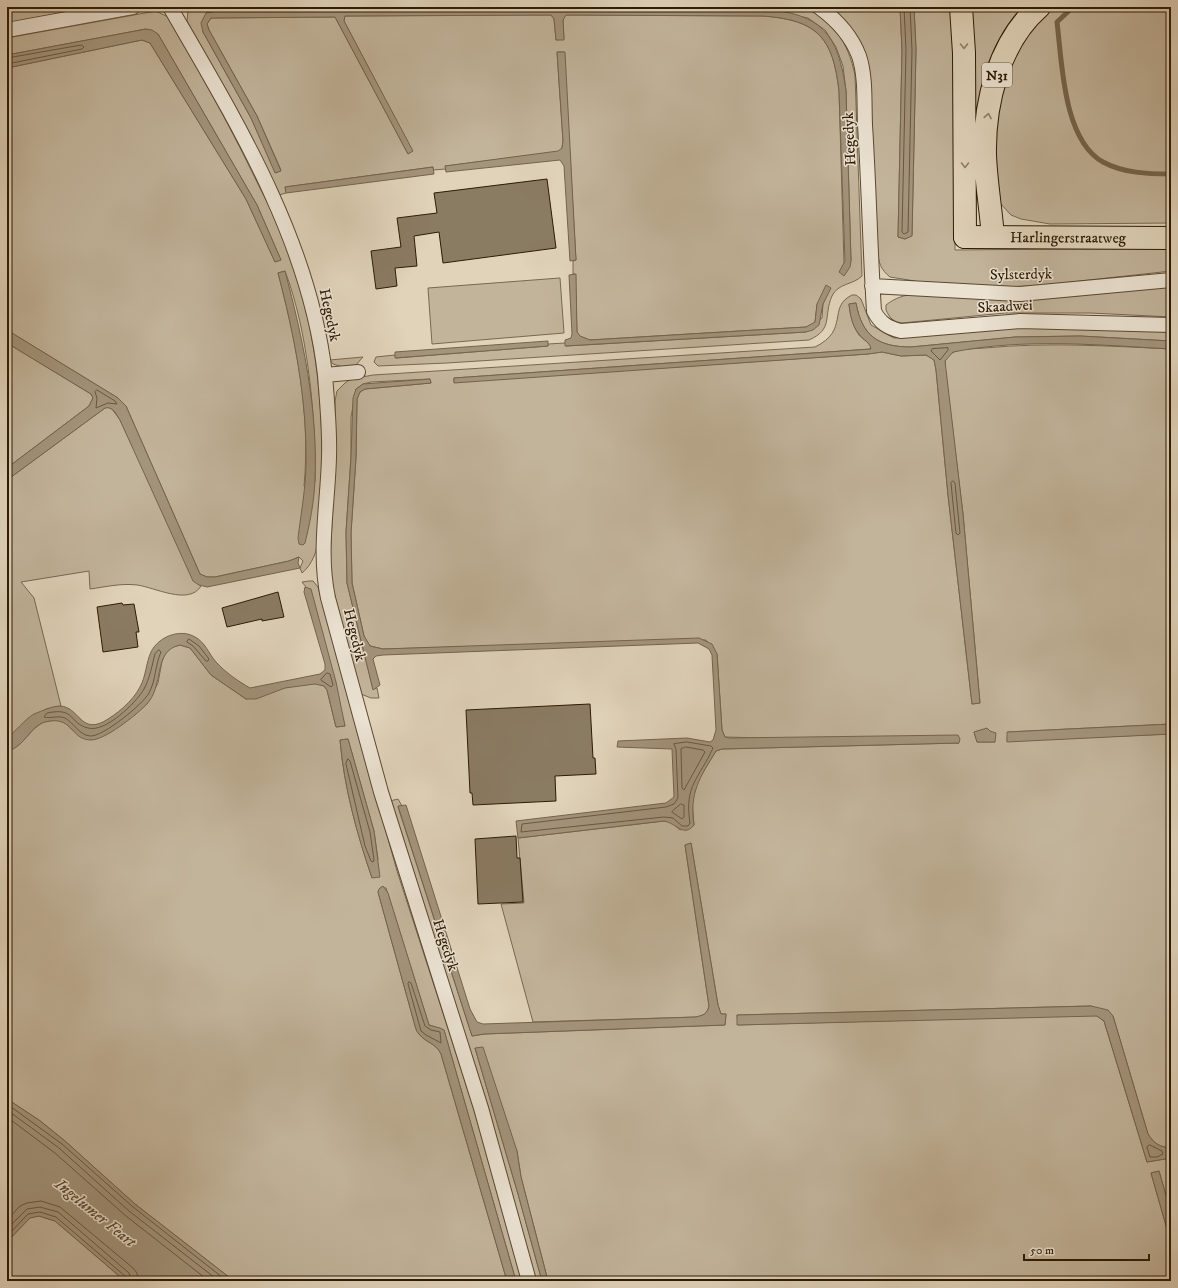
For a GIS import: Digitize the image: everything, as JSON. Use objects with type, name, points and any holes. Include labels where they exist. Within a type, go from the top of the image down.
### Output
[{"type":"main road","name":"Harlingerstraatweg","points":[[962,7],[964,54],[965,236],[1171,238]]},
{"type":"main road","name":"N31","points":[[993,237],[985,154],[987,123],[992,93],[1000,64],[1014,35],[1039,7]]},
{"type":"street","points":[[7,30],[133,7]]},
{"type":"street","name":"Hegedyk","points":[[170,7],[245,141],[298,254],[311,305],[324,375],[329,455],[324,574],[328,598],[373,765],[404,871],[481,1108],[529,1281]]},
{"type":"street","name":"Hegedyk","points":[[819,7],[841,25],[851,39],[859,56],[862,75],[866,137],[872,286]]},
{"type":"street","name":"Sylsterdyk","points":[[872,286],[1020,294],[1171,280]]},
{"type":"street","name":"Skaadwei","points":[[872,286],[874,311],[878,318],[891,329],[901,331],[1020,321],[1171,325]]},
{"type":"street","points":[[324,375],[358,372]]},
{"type":"shaded area","points":[[7,7],[92,7],[7,23]]},
{"type":"shaded area","points":[[192,7],[802,7],[823,18],[831,25],[844,43],[855,75],[862,276],[842,286],[835,292],[829,303],[825,327],[817,336],[809,340],[378,366],[374,362],[376,357],[395,355],[396,358],[548,346],[548,344],[565,343],[566,346],[806,332],[822,318],[823,304],[830,288],[817,304],[815,323],[806,327],[590,340],[579,336],[577,332],[575,274],[573,274],[573,261],[576,260],[564,52],[557,52],[563,141],[562,148],[558,152],[445,166],[446,169],[433,170],[433,167],[285,187],[286,193],[279,195],[187,21],[188,11]],"holes":[[[763,9],[808,18],[825,30],[836,47],[843,66],[846,91],[851,261],[844,264],[839,91],[836,73],[827,45],[819,35],[810,28],[797,22],[782,18],[763,16],[565,15],[563,20],[564,39],[556,40],[554,19],[551,15],[345,16],[344,21],[412,151],[408,154],[335,17],[211,18],[207,24],[209,30],[257,116],[281,170],[276,173],[251,118],[203,32],[206,13],[217,11]]]},
{"type":"shaded area","points":[[832,7],[900,7],[902,50],[898,237],[905,239],[912,235],[916,49],[914,7],[955,7],[955,250],[1171,248],[1171,271],[1044,285],[1008,287],[916,282],[890,277],[884,272],[881,266],[877,250],[870,75],[868,65],[857,37],[852,29]]},
{"type":"shaded area","points":[[965,7],[1031,7],[978,163]]},
{"type":"shaded area","points":[[1049,7],[1171,7],[1171,223],[1050,224],[1021,219],[1011,215],[1000,203],[992,134],[996,107],[1016,48]]},
{"type":"shaded area","points":[[156,11],[168,17],[212,96],[269,206],[282,236],[299,285],[313,344],[322,433],[320,526],[314,557],[309,566],[302,573],[300,568],[303,561],[299,557],[289,561],[215,577],[207,577],[200,574],[126,406],[118,398],[7,330],[7,68],[142,40],[150,43],[246,199],[275,262],[281,260],[257,205],[158,34],[146,29],[7,55],[7,38]],"holes":[[[285,271],[293,295],[305,347],[314,430],[315,482],[304,486],[306,459],[304,405],[291,325],[278,273]]]},
{"type":"shaded area","points":[[560,278],[564,333],[432,344],[428,288]]},
{"type":"shaded area","points":[[1171,286],[1171,317],[1091,313],[1005,313],[902,323],[892,319],[886,310],[886,305],[893,300],[903,296],[915,294],[1015,299],[1074,296]]},
{"type":"shaded area","points":[[852,295],[856,295],[861,299],[871,325],[894,338],[982,329],[1046,326],[1171,332],[1171,341],[1080,336],[1015,337],[911,347],[889,345],[873,337],[867,331],[862,324],[856,303],[849,304],[852,320],[859,335],[868,343],[871,349],[454,378],[454,382],[882,352],[901,356],[926,355],[934,360],[936,370],[948,495],[972,704],[980,703],[963,514],[945,361],[952,353],[964,349],[1008,346],[1078,345],[1171,349],[1171,724],[1008,732],[1007,741],[1171,734],[1171,1148],[1158,1144],[1148,1134],[1113,1016],[1091,1006],[737,1015],[738,1025],[1097,1016],[1104,1021],[1147,1162],[1171,1158],[1171,1213],[1159,1171],[1151,1173],[1171,1243],[1171,1281],[548,1281],[521,1177],[517,1151],[475,1048],[542,1281],[536,1281],[487,1108],[390,801],[398,799],[402,806],[398,807],[472,1036],[484,1034],[725,1025],[726,1014],[721,1014],[718,1005],[691,843],[685,845],[709,1006],[707,1011],[703,1015],[696,1017],[533,1022],[501,904],[524,903],[518,838],[664,821],[671,822],[680,830],[694,825],[692,800],[697,782],[716,751],[722,749],[959,743],[725,737],[722,730],[717,654],[706,640],[383,649],[370,646],[364,636],[352,583],[351,533],[356,457],[357,399],[360,392],[365,389],[431,383],[430,379],[371,382],[363,384],[356,389],[351,417],[351,457],[346,532],[347,583],[373,689],[377,688],[379,698],[371,698],[361,694],[332,585],[330,558],[336,455],[335,401],[337,391],[351,379],[373,375],[815,347],[826,340],[832,333],[841,306],[845,300]],"holes":[[[987,729],[995,742],[977,742],[974,732]]]},
{"type":"shaded area","points":[[7,343],[91,394],[93,398],[89,406],[7,468]]},
{"type":"shaded area","points":[[363,357],[355,366],[346,368],[333,364],[330,360]]},
{"type":"shaded area","points":[[108,407],[112,409],[120,420],[199,585],[201,586],[196,592],[188,595],[171,594],[144,586],[125,584],[90,589],[89,571],[21,582],[34,598],[61,706],[46,709],[7,738],[7,480]]},
{"type":"shaded area","points":[[313,581],[318,587],[397,871],[474,1109],[523,1281],[516,1281],[444,1030],[429,1025],[386,888],[381,887],[378,892],[415,1027],[422,1037],[439,1050],[441,1054],[507,1281],[234,1281],[135,1204],[65,1141],[39,1120],[7,1099],[7,752],[19,745],[43,722],[56,720],[63,721],[74,731],[111,732],[147,704],[158,683],[162,661],[165,654],[169,648],[180,645],[190,648],[211,675],[246,699],[294,686],[313,683],[320,684],[327,690],[336,727],[345,726],[306,587],[302,582]],"holes":[[[348,739],[374,831],[378,859],[372,878],[361,844],[348,793],[340,740]]]},
{"type":"shaded area","points":[[39,1216],[55,1221],[125,1281],[7,1281],[7,1242],[29,1218]]},
{"type":"water","points":[[900,7],[914,7],[916,49],[912,236],[905,239],[898,237],[902,50]]},
{"type":"water","points":[[763,9],[800,16],[813,22],[824,30],[832,41],[838,54],[843,71],[846,91],[851,261],[850,267],[844,276],[839,272],[845,261],[839,91],[836,73],[827,45],[819,35],[810,28],[797,22],[782,18],[763,16],[566,15],[563,20],[564,40],[556,40],[554,19],[551,15],[345,16],[344,21],[413,151],[408,154],[335,17],[211,18],[207,24],[209,30],[257,116],[281,171],[275,173],[251,118],[203,32],[201,23],[206,13],[217,11]]},
{"type":"water","points":[[146,29],[152,30],[158,34],[257,205],[281,260],[275,262],[246,199],[150,43],[142,40],[7,68],[7,55]]},
{"type":"water","points":[[557,52],[565,52],[576,260],[570,261],[564,166],[560,160],[446,172],[445,166],[558,151],[562,148],[563,141]]},
{"type":"water","points":[[433,167],[434,174],[286,193],[285,187]]},
{"type":"water","points":[[285,271],[298,322],[308,374],[314,427],[315,480],[313,504],[305,543],[303,545],[299,544],[298,538],[306,471],[306,438],[302,391],[294,343],[278,273]]},
{"type":"water","points":[[576,274],[577,332],[580,336],[590,340],[806,327],[815,322],[817,304],[826,285],[831,288],[823,304],[819,325],[813,330],[806,332],[565,346],[565,340],[571,338],[572,334],[569,275]]},
{"type":"water","points":[[856,303],[862,324],[867,331],[873,337],[889,345],[911,347],[1015,337],[1080,336],[1171,341],[1171,349],[1062,344],[1007,345],[953,352],[945,361],[963,514],[980,703],[972,704],[948,495],[936,370],[934,360],[926,355],[901,356],[882,352],[454,383],[454,378],[871,349],[857,331],[852,320],[849,304]]},
{"type":"water","points":[[7,330],[118,398],[126,406],[200,574],[207,577],[215,577],[289,561],[299,557],[298,563],[300,568],[207,587],[199,585],[193,581],[120,420],[110,408],[105,408],[7,480],[7,468],[89,406],[93,398],[91,394],[7,343]]},
{"type":"water","points":[[548,341],[548,346],[395,358],[395,352]]},
{"type":"water","points":[[430,379],[431,383],[365,389],[360,392],[357,399],[356,457],[351,533],[352,583],[364,636],[370,646],[383,649],[699,638],[712,644],[717,654],[722,730],[725,737],[958,735],[960,739],[959,743],[722,749],[716,751],[697,786],[693,804],[694,825],[690,829],[683,830],[664,821],[518,838],[516,821],[666,803],[674,797],[672,749],[617,747],[618,741],[687,738],[710,742],[713,740],[716,730],[712,655],[709,649],[698,643],[383,655],[376,656],[373,659],[380,685],[373,690],[347,583],[346,532],[353,398],[356,389],[363,384]]},
{"type":"water","points":[[305,587],[311,589],[336,682],[345,726],[336,727],[327,690],[324,686],[315,684],[285,688],[256,699],[246,699],[211,675],[190,648],[180,645],[171,649],[166,654],[162,662],[152,697],[146,705],[128,721],[111,732],[96,739],[83,739],[66,724],[54,721],[45,722],[34,728],[14,749],[7,752],[7,738],[30,716],[47,709],[57,706],[66,707],[72,710],[84,722],[95,725],[113,716],[129,702],[137,692],[145,674],[149,656],[154,647],[164,638],[176,634],[189,634],[198,639],[220,666],[250,688],[320,674],[325,670],[325,664],[304,592]]},
{"type":"water","points":[[1171,724],[1171,734],[1007,742],[1007,732]]},
{"type":"water","points":[[987,728],[996,733],[995,742],[977,742],[974,732]]},
{"type":"water","points":[[348,739],[374,831],[380,877],[372,878],[361,844],[348,793],[340,740]]},
{"type":"water","points":[[406,805],[470,1009],[477,1022],[483,1024],[696,1017],[705,1014],[709,1006],[685,845],[691,843],[718,1005],[721,1014],[726,1014],[725,1025],[484,1034],[472,1036],[398,806]]},
{"type":"water","points":[[383,886],[388,893],[429,1025],[444,1030],[516,1281],[507,1281],[441,1054],[439,1050],[418,1033],[416,1028],[378,892]]},
{"type":"water","points":[[1091,1006],[1108,1010],[1113,1016],[1148,1134],[1158,1144],[1171,1148],[1171,1158],[1147,1162],[1104,1021],[1097,1016],[737,1025],[737,1015]]},
{"type":"water","points":[[483,1047],[517,1151],[521,1177],[548,1281],[542,1281],[475,1048]]},
{"type":"water","name":"Ingelumer Feart","points":[[7,1099],[39,1120],[65,1141],[135,1204],[234,1281],[125,1281],[55,1221],[39,1216],[30,1218],[7,1242]]},
{"type":"water","points":[[1159,1171],[1171,1213],[1171,1243],[1151,1173]]},
{"type":"building","points":[[547,179],[556,248],[443,263],[439,232],[414,236],[417,266],[395,268],[397,286],[376,289],[371,251],[401,247],[397,218],[437,213],[434,193]]},
{"type":"building","points":[[278,592],[284,617],[262,621],[262,619],[227,627],[222,608]]},
{"type":"building","points":[[122,603],[123,605],[134,604],[139,632],[136,632],[138,647],[103,652],[97,607]]},
{"type":"building","points":[[590,704],[593,758],[595,758],[596,774],[555,776],[556,801],[473,805],[472,793],[470,793],[466,710]]},
{"type":"building","points":[[516,836],[517,858],[520,858],[523,902],[478,904],[475,839]]},
{"type":"waterway","points":[[1073,7],[1057,22],[1063,78],[1067,99],[1072,119],[1080,136],[1090,151],[1103,162],[1111,166],[1127,171],[1153,174],[1171,174]]}]
